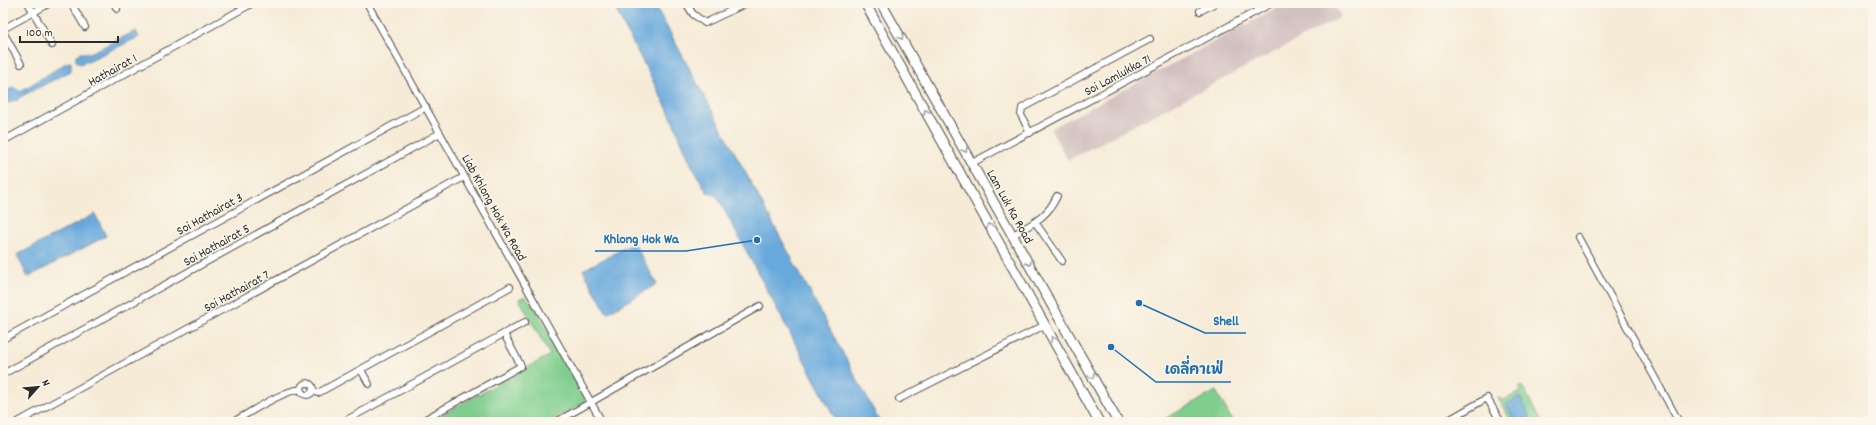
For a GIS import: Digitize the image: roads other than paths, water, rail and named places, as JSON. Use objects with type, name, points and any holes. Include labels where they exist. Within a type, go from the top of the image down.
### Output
[{"type":"main road","points":[[865,3],[1099,422]]},
{"type":"main road","name":"Lam Luk Ka Road","points":[[881,3],[1118,422]]},
{"type":"street","points":[[28,3],[52,45]]},
{"type":"street","points":[[3,29],[50,3]]},
{"type":"street","points":[[71,3],[85,27]]},
{"type":"street","points":[[114,3],[117,9]]},
{"type":"street","name":"Hathairat 1","points":[[3,141],[252,3]]},
{"type":"street","name":"Liab Khlong Hok Wa Road","points":[[367,3],[602,422]]},
{"type":"street","points":[[686,3],[693,14],[705,22],[747,3]]},
{"type":"street","points":[[1200,11],[1215,3]]},
{"type":"street","name":"Soi Lamlukka 71","points":[[972,163],[1272,3]]},
{"type":"street","points":[[3,32],[21,64]]},
{"type":"street","points":[[1030,133],[1021,116],[1022,108],[1150,38]]},
{"type":"street","name":"Soi Hathairat 3","points":[[3,339],[426,107]]},
{"type":"street","name":"Soi Hathairat 5","points":[[3,374],[440,133]]},
{"type":"street","name":"Soi Hathairat 7","points":[[18,422],[464,177]]},
{"type":"street","points":[[1013,235],[1035,222],[1051,210],[1057,196]]},
{"type":"street","points":[[1035,222],[1062,261]]},
{"type":"street","points":[[1578,238],[1679,422]]},
{"type":"street","points":[[233,422],[277,397],[296,389],[301,390],[302,393],[306,395],[310,394],[312,391],[318,393],[510,287]]},
{"type":"street","points":[[556,422],[760,306]]},
{"type":"street","points":[[343,422],[525,322]]},
{"type":"street","points":[[899,399],[1045,325]]},
{"type":"street","points":[[420,422],[521,366],[504,334]]},
{"type":"street","points":[[361,370],[369,384]]},
{"type":"street","points":[[1445,422],[1488,398],[1501,422]]},
{"type":"water","points":[[612,3],[654,3],[880,422],[837,422],[717,196],[707,192],[691,164],[669,112]]},
{"type":"water","points":[[136,31],[139,37],[86,62],[80,64],[76,61],[76,55],[81,53],[90,53]]},
{"type":"water","points":[[71,62],[71,71],[20,97],[18,100],[12,101],[3,106],[3,93],[13,87],[19,91],[26,88],[66,63]]},
{"type":"water","points":[[95,214],[106,236],[28,277],[17,255]]},
{"type":"water","points":[[634,243],[657,284],[607,313],[583,270]]},
{"type":"water","points":[[1520,397],[1530,417],[1520,422],[1515,422],[1506,404]]},
{"type":"place","name":"Khlong Hok Wa","points":[[757,240]]},
{"type":"place","name":"Shell","points":[[1139,303]]},
{"type":"place","name":"เดลี่คาเฟ่","points":[[1111,347]]}]
